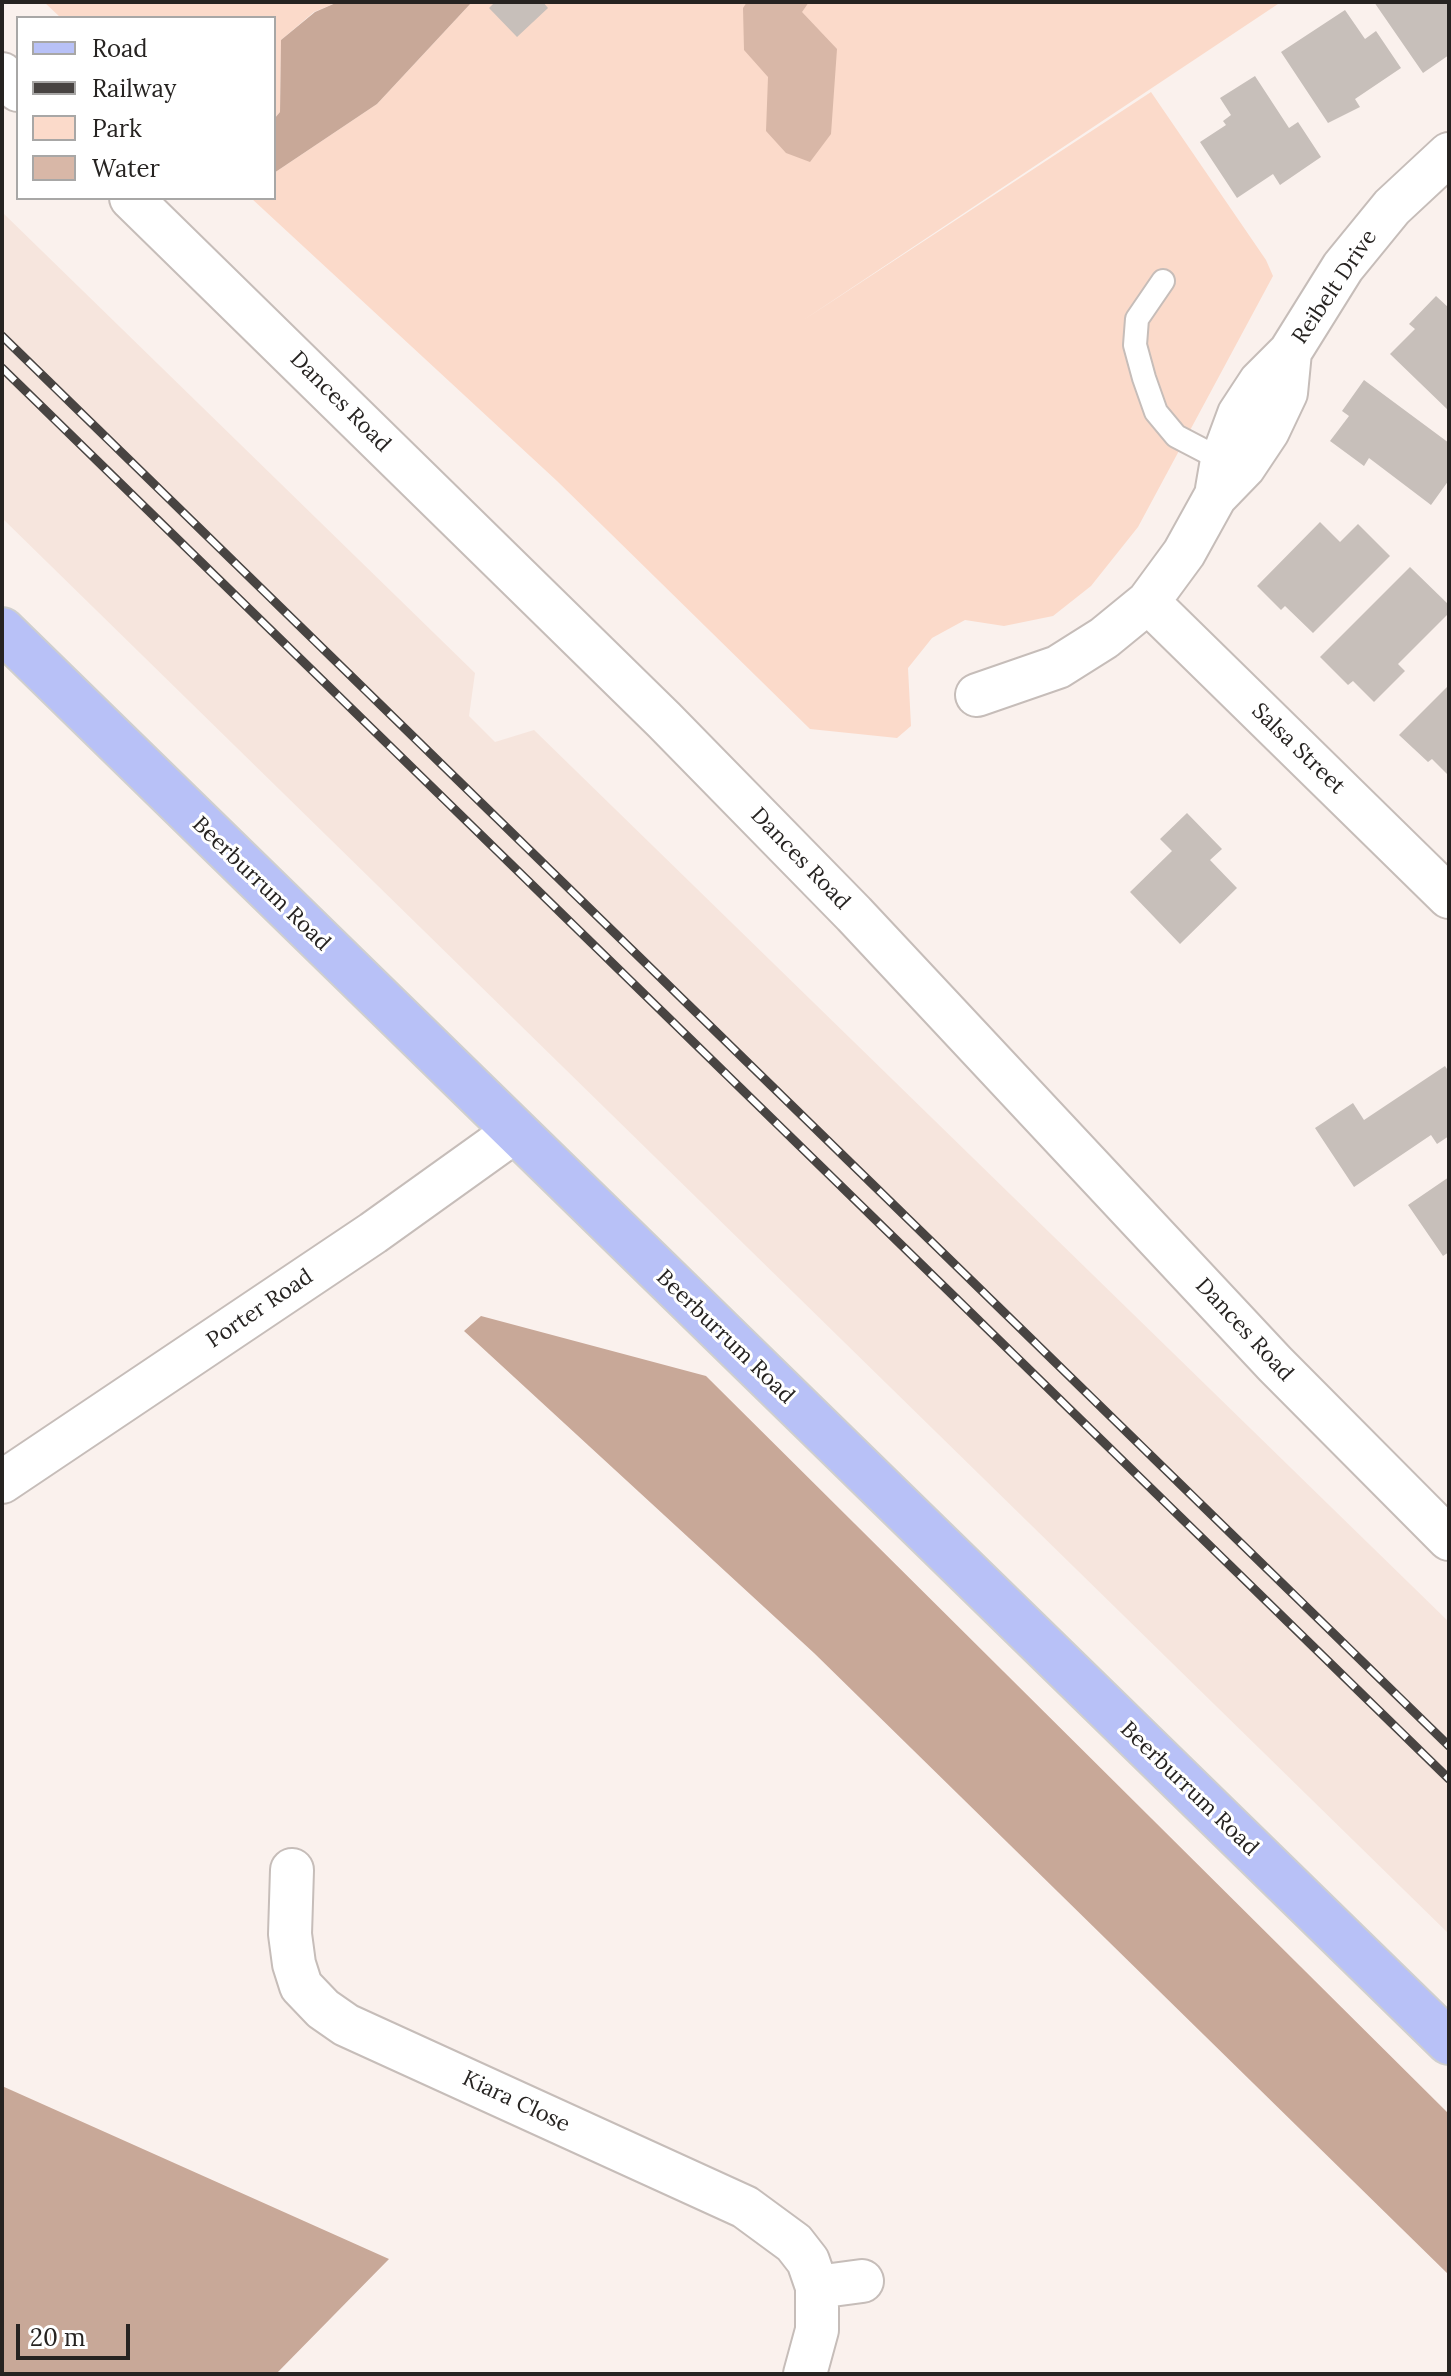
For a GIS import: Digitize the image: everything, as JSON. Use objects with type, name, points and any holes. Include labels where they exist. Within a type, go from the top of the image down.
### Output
[{"type":"main road","name":"Beerburrum Road","points":[[2,630],[1449,2042]]},
{"type":"street","name":"Reibelt Drive","points":[[977,695],[1058,667],[1104,638],[1148,602],[1184,553],[1218,479],[1239,414],[1260,382],[1290,352],[1343,267],[1392,207],[1446,161]]},
{"type":"street","name":"Dances Road","points":[[133,200],[664,720],[854,914],[1275,1364],[1449,1539]]},
{"type":"street","name":"Salsa Street","points":[[1148,602],[1449,897]]},
{"type":"street","name":"Porter Road","points":[[2,1482],[373,1233],[514,1132]]},
{"type":"street","name":"Kiara Close","points":[[292,1870],[290,1934],[294,1964],[301,1986],[323,2009],[346,2025],[745,2207],[794,2243],[808,2261],[817,2287],[817,2330],[805,2374]]},
{"type":"street","points":[[817,2287],[862,2281]]},
{"type":"lane","points":[[1163,281],[1137,319],[1135,345],[1144,378],[1156,412],[1218,479]]},
{"type":"shaded area","points":[[338,2],[472,2],[377,104],[276,172],[281,40],[315,12]]},
{"type":"shaded area","points":[[2,212],[475,673],[469,716],[495,742],[534,730],[1449,1622],[1449,1934],[2,518]]},
{"type":"shaded area","points":[[481,1316],[706,1376],[1449,2114],[1449,2275],[814,1653],[464,1331]]},
{"type":"shaded area","points":[[2,2086],[389,2259],[276,2374],[2,2374]]},
{"type":"green space","points":[[44,2],[338,2],[314,12],[281,40],[280,112],[276,117],[276,16],[59,16]]},
{"type":"green space","points":[[472,2],[1281,2],[802,321],[1151,92],[1266,260],[1273,276],[1138,527],[1091,586],[1053,616],[1004,626],[965,620],[932,638],[908,668],[911,726],[897,738],[810,729],[557,481],[253,200],[276,200],[276,172],[377,104]]},
{"type":"water","points":[[747,2],[809,2],[802,12],[837,49],[831,134],[810,162],[786,153],[766,131],[768,77],[744,50],[743,8]]},
{"type":"building","points":[[495,2],[543,2],[548,8],[517,37],[489,8]]},
{"type":"building","points":[[1374,2],[1449,2],[1449,55],[1423,73]]},
{"type":"building","points":[[1345,10],[1365,39],[1376,31],[1401,68],[1355,99],[1360,107],[1328,123],[1281,52]]},
{"type":"building","points":[[1255,76],[1289,128],[1298,122],[1321,157],[1280,185],[1273,174],[1237,198],[1200,142],[1226,125],[1223,121],[1231,115],[1220,98]]},
{"type":"building","points":[[1436,296],[1449,308],[1449,411],[1390,354],[1415,329],[1409,324]]},
{"type":"building","points":[[1364,380],[1449,443],[1449,480],[1431,505],[1369,458],[1364,466],[1330,441],[1349,416],[1342,411]]},
{"type":"building","points":[[1320,522],[1340,542],[1358,524],[1390,556],[1313,633],[1285,606],[1281,610],[1257,586]]},
{"type":"building","points":[[1410,567],[1449,605],[1449,613],[1398,664],[1405,671],[1374,702],[1353,681],[1348,685],[1320,657]]},
{"type":"building","points":[[1449,685],[1449,776],[1432,759],[1428,762],[1399,735]]},
{"type":"building","points":[[1187,813],[1222,849],[1210,860],[1237,888],[1180,944],[1130,892],[1172,851],[1160,839]]},
{"type":"building","points":[[1445,1066],[1449,1072],[1449,1136],[1437,1144],[1431,1135],[1354,1187],[1315,1128],[1353,1103],[1364,1120]]},
{"type":"building","points":[[1449,1177],[1449,1252],[1443,1256],[1408,1205]]},
{"type":"railway","points":[[2,336],[1449,1746]]},
{"type":"railway","points":[[2,368],[1449,1779]]}]
